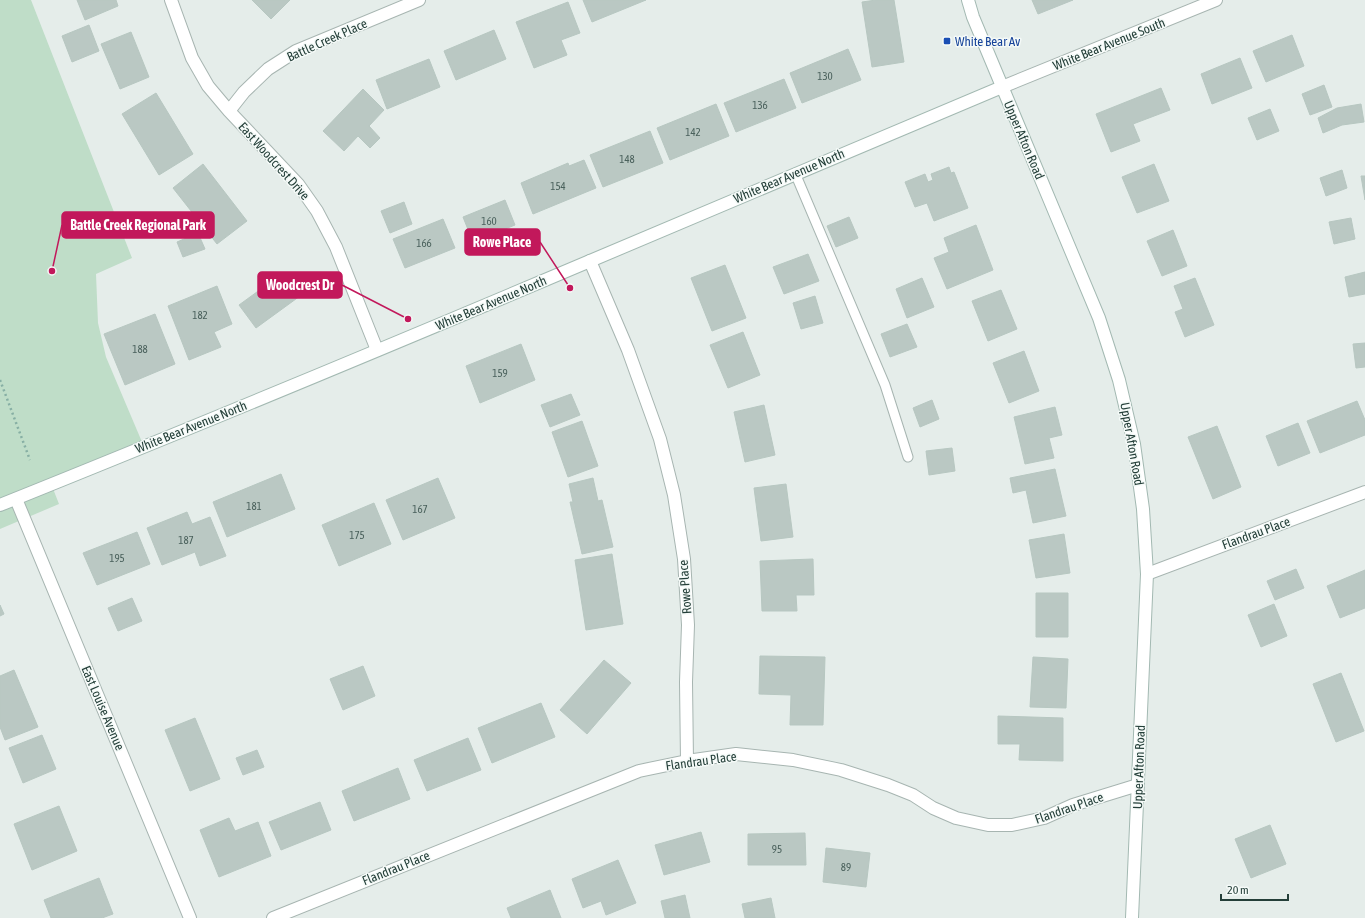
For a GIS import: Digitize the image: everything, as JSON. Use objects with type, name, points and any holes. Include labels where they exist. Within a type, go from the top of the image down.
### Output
[{"type":"street","name":"East Woodcrest Drive","points":[[171,0],[192,58],[208,86],[229,111],[298,184],[317,211],[336,247],[377,350]]},
{"type":"street","name":"Battle Creek Place","points":[[229,111],[244,92],[268,69],[296,51],[419,0]]},
{"type":"street","name":"Upper Afton Road","points":[[968,0],[1002,87],[1099,318],[1119,380],[1134,444],[1143,509],[1146,574],[1132,918]]},
{"type":"street","name":"White Bear Avenue South","points":[[1002,87],[1216,0]]},
{"type":"street","name":"White Bear Avenue North","points":[[0,505],[377,350],[1002,87]]},
{"type":"street","name":"Rowe Place","points":[[590,261],[628,350],[660,439],[674,495],[684,559],[688,625],[686,682],[687,761]]},
{"type":"street","name":"Flandrau Place","points":[[1146,574],[1365,492]]},
{"type":"street","name":"East Louise Avenue","points":[[16,499],[190,918]]},
{"type":"street","name":"Flandrau Place","points":[[273,918],[639,771],[687,761],[736,754],[793,760],[834,769],[888,785],[913,795],[933,808],[956,818],[988,825],[1012,825],[1044,818],[1073,805],[1138,785]]},
{"type":"lane","points":[[795,173],[885,385],[908,457]]},
{"type":"path","points":[[0,380],[30,460]]},
{"type":"green space","points":[[0,0],[31,0],[132,258],[96,274],[98,323],[106,357],[142,442],[50,481],[59,504],[0,529]]},
{"type":"building","points":[[77,0],[116,0],[118,6],[85,20]]},
{"type":"building","points":[[252,0],[290,0],[271,19]]},
{"type":"building","points":[[583,0],[646,0],[592,22]]},
{"type":"building","points":[[894,0],[904,62],[872,67],[862,2]]},
{"type":"building","points":[[1032,0],[1073,0],[1038,14]]},
{"type":"building","points":[[568,2],[580,33],[561,40],[567,55],[534,68],[516,22]]},
{"type":"building","points":[[89,25],[99,51],[72,62],[62,36]]},
{"type":"building","points":[[494,30],[506,59],[456,80],[444,51]]},
{"type":"building","points":[[131,32],[149,77],[120,89],[101,44]]},
{"type":"building","points":[[1292,35],[1304,66],[1266,82],[1253,51]]},
{"type":"building","points":[[848,49],[861,80],[802,103],[790,73]]},
{"type":"building","points":[[1240,58],[1252,88],[1212,104],[1201,74]]},
{"type":"building","points":[[429,59],[440,87],[387,109],[376,80]]},
{"type":"building","points":[[784,79],[796,108],[736,132],[724,103]]},
{"type":"building","points":[[1324,85],[1332,107],[1310,115],[1302,94]]},
{"type":"building","points":[[1161,88],[1170,110],[1133,124],[1140,141],[1111,152],[1096,114]]},
{"type":"building","points":[[363,89],[384,110],[369,126],[380,138],[370,148],[358,136],[344,151],[323,131]]},
{"type":"building","points":[[156,93],[193,154],[159,175],[122,114]]},
{"type":"building","points":[[716,104],[729,136],[670,160],[657,128]]},
{"type":"building","points":[[1361,104],[1364,122],[1342,125],[1323,133],[1318,118],[1337,108]]},
{"type":"building","points":[[1270,109],[1279,131],[1257,140],[1248,118]]},
{"type":"building","points":[[650,131],[663,163],[603,187],[590,155]]},
{"type":"building","points":[[584,160],[596,188],[533,214],[521,183],[568,163],[569,166]]},
{"type":"building","points":[[203,164],[247,221],[217,244],[173,188]]},
{"type":"building","points":[[1154,164],[1169,201],[1137,213],[1122,177]]},
{"type":"building","points":[[949,167],[951,173],[954,172],[968,208],[934,221],[927,203],[915,207],[905,182],[925,174],[928,182],[933,180],[931,174]]},
{"type":"building","points":[[1342,170],[1347,188],[1326,196],[1320,178]]},
{"type":"building","points":[[1361,176],[1365,176],[1365,200]]},
{"type":"building","points":[[505,200],[515,225],[473,242],[463,217]]},
{"type":"building","points":[[404,202],[412,224],[390,233],[381,211]]},
{"type":"building","points":[[849,217],[858,238],[836,247],[827,226]]},
{"type":"building","points":[[1351,218],[1355,239],[1334,244],[1329,222]]},
{"type":"building","points":[[443,219],[455,248],[405,268],[393,239]]},
{"type":"building","points":[[976,225],[993,270],[947,289],[934,258],[949,252],[944,238]]},
{"type":"building","points":[[1173,230],[1187,266],[1162,276],[1147,241]]},
{"type":"building","points":[[198,233],[205,249],[183,257],[177,242]]},
{"type":"building","points":[[808,254],[819,281],[784,294],[773,267]]},
{"type":"building","points":[[725,265],[746,318],[712,331],[691,278]]},
{"type":"building","points":[[1365,272],[1365,294],[1349,297],[1345,277]]},
{"type":"building","points":[[283,273],[300,296],[256,328],[239,305]]},
{"type":"building","points":[[922,278],[934,307],[907,318],[896,289]]},
{"type":"building","points":[[1195,278],[1214,325],[1185,337],[1175,312],[1183,309],[1174,286]]},
{"type":"building","points":[[217,286],[232,324],[214,332],[221,347],[189,360],[168,306]]},
{"type":"building","points":[[1001,290],[1017,329],[988,341],[972,301]]},
{"type":"building","points":[[815,296],[823,323],[801,329],[793,303]]},
{"type":"building","points":[[155,314],[175,364],[125,385],[104,334]]},
{"type":"building","points":[[907,324],[917,347],[890,357],[881,334]]},
{"type":"building","points":[[743,332],[760,375],[728,388],[710,345]]},
{"type":"building","points":[[1365,343],[1365,367],[1356,368],[1353,344]]},
{"type":"building","points":[[521,344],[535,380],[480,403],[466,366]]},
{"type":"building","points":[[1024,351],[1039,391],[1009,403],[993,363]]},
{"type":"building","points":[[571,394],[580,415],[550,427],[541,405]]},
{"type":"building","points":[[932,400],[939,419],[920,427],[913,408]]},
{"type":"building","points":[[1357,401],[1365,420],[1365,435],[1320,453],[1307,421]]},
{"type":"building","points":[[764,405],[775,455],[745,462],[734,412]]},
{"type":"building","points":[[1055,407],[1062,435],[1049,438],[1054,458],[1025,464],[1014,417]]},
{"type":"building","points":[[582,421],[598,466],[568,477],[552,432]]},
{"type":"building","points":[[1298,423],[1310,453],[1278,466],[1266,436]]},
{"type":"building","points":[[1217,426],[1241,487],[1213,499],[1188,437]]},
{"type":"building","points":[[952,448],[955,471],[929,475],[926,451]]},
{"type":"building","points":[[1055,469],[1066,516],[1033,523],[1026,490],[1013,493],[1010,478]]},
{"type":"building","points":[[281,474],[295,509],[227,537],[213,502]]},
{"type":"building","points":[[438,478],[455,518],[403,540],[386,500]]},
{"type":"building","points":[[593,478],[598,501],[602,500],[613,547],[582,554],[570,502],[573,502],[569,484]]},
{"type":"building","points":[[786,484],[793,537],[761,541],[754,488]]},
{"type":"building","points":[[374,503],[391,544],[339,566],[322,525]]},
{"type":"building","points":[[187,512],[192,524],[210,517],[226,556],[200,566],[195,552],[162,565],[147,528]]},
{"type":"building","points":[[137,532],[150,564],[97,585],[83,553]]},
{"type":"building","points":[[1064,534],[1070,573],[1036,578],[1029,540]]},
{"type":"building","points":[[612,554],[623,624],[586,630],[575,560]]},
{"type":"building","points":[[813,559],[814,595],[796,595],[797,611],[762,611],[760,561]]},
{"type":"building","points":[[1296,569],[1304,588],[1275,600],[1267,581]]},
{"type":"building","points":[[1365,570],[1365,608],[1340,618],[1327,586]]},
{"type":"building","points":[[1036,593],[1068,593],[1068,637],[1036,637]]},
{"type":"building","points":[[132,598],[142,621],[118,631],[108,608]]},
{"type":"building","points":[[1274,604],[1287,636],[1261,647],[1248,615]]},
{"type":"building","points":[[0,605],[4,614],[0,616]]},
{"type":"building","points":[[760,656],[825,657],[823,725],[790,725],[791,695],[759,694]]},
{"type":"building","points":[[1033,657],[1068,659],[1066,708],[1030,707]]},
{"type":"building","points":[[604,660],[631,683],[587,734],[560,710]]},
{"type":"building","points":[[363,666],[375,696],[343,710],[330,679]]},
{"type":"building","points":[[14,670],[38,727],[5,740],[0,727],[0,676]]},
{"type":"building","points":[[1341,673],[1364,731],[1336,742],[1313,684]]},
{"type":"building","points":[[541,703],[555,737],[492,763],[478,728]]},
{"type":"building","points":[[998,716],[1063,718],[1063,761],[1019,760],[1020,744],[998,744]]},
{"type":"building","points":[[195,718],[220,779],[190,791],[165,730]]},
{"type":"building","points":[[42,735],[56,769],[23,783],[9,748]]},
{"type":"building","points":[[468,738],[481,770],[427,791],[414,760]]},
{"type":"building","points":[[257,750],[264,767],[243,775],[236,758]]},
{"type":"building","points":[[398,768],[410,799],[354,821],[342,791]]},
{"type":"building","points":[[320,802],[331,830],[281,850],[269,822]]},
{"type":"building","points":[[59,806],[77,851],[32,870],[14,824]]},
{"type":"building","points":[[229,818],[235,831],[258,822],[271,856],[219,877],[200,830]]},
{"type":"building","points":[[1270,825],[1286,864],[1251,878],[1235,839]]},
{"type":"building","points":[[701,832],[710,862],[664,875],[655,845]]},
{"type":"building","points":[[805,833],[806,865],[748,865],[748,834]]},
{"type":"building","points":[[826,848],[870,853],[866,887],[823,882]]},
{"type":"building","points":[[618,860],[636,903],[606,915],[601,901],[583,908],[572,879]]},
{"type":"building","points":[[99,878],[113,914],[102,918],[51,918],[44,900]]},
{"type":"building","points":[[550,890],[561,918],[511,918],[507,908]]},
{"type":"building","points":[[685,895],[690,918],[665,918],[661,901]]},
{"type":"building","points":[[771,898],[775,918],[745,918],[742,904]]},
{"type":"place","name":"White Bear Av","points":[[947,41]]},
{"type":"place","name":"Battle Creek Regional Park","points":[[52,271]]},
{"type":"place","name":"Rowe Place","points":[[570,288]]},
{"type":"place","name":"Woodcrest Dr","points":[[408,319]]}]
